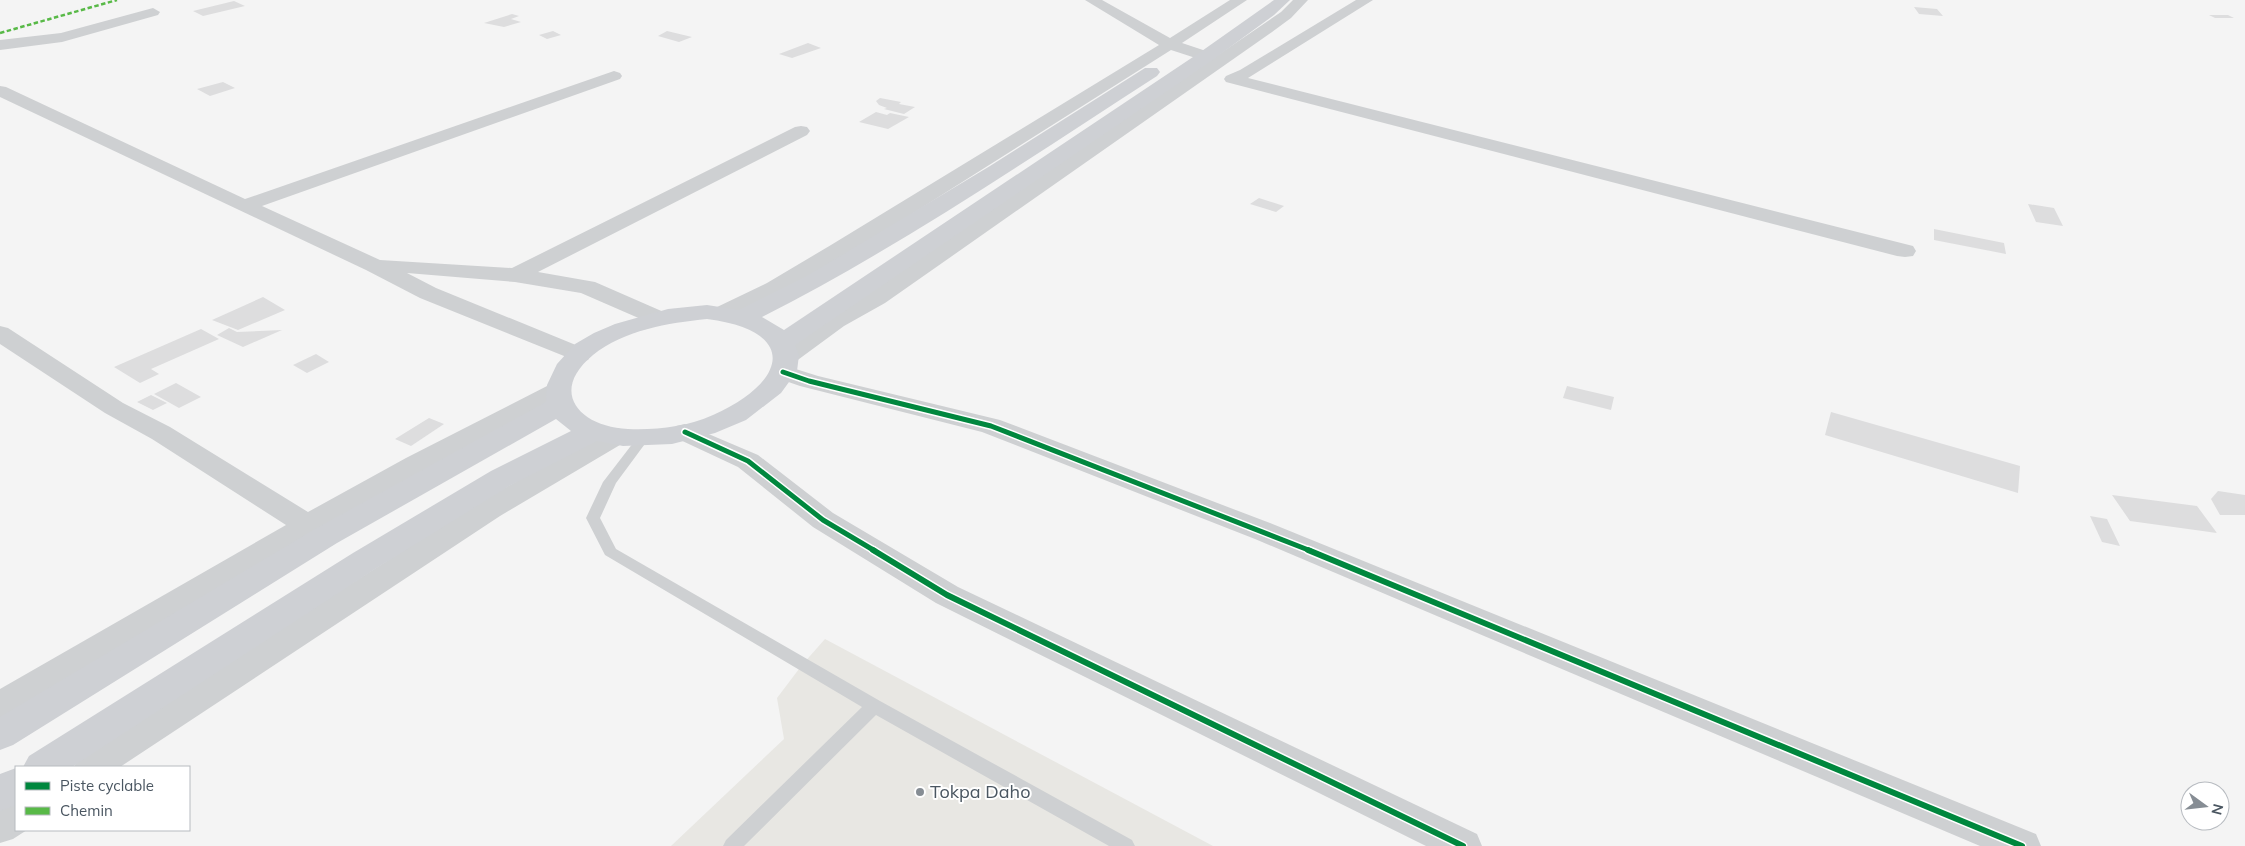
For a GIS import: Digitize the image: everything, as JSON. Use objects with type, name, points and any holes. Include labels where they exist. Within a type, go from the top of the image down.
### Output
[{"type":"main road","points":[[733,315],[823,276],[997,170],[1178,48],[1257,0]]},
{"type":"main road","points":[[44,766],[364,561],[501,478],[618,435],[685,432],[729,418],[748,408],[769,390],[784,357],[1213,59],[1283,0]]},
{"type":"main road","points":[[618,435],[573,420],[559,397],[561,378],[579,355],[606,336],[658,318],[691,313],[733,315],[768,327],[784,357]]},
{"type":"main road","points":[[0,735],[559,397]]},
{"type":"main road","points":[[0,794],[15,785]]},
{"type":"street","points":[[1092,0],[1178,48],[1213,59],[1286,15],[1301,0]]},
{"type":"street","points":[[1178,48],[1240,0]]},
{"type":"street","points":[[1366,0],[1246,73],[1232,79],[1905,251]]},
{"type":"street","points":[[0,45],[55,38],[153,12]]},
{"type":"street","points":[[244,206],[614,76]]},
{"type":"street","points":[[0,91],[244,206],[374,264],[428,293],[579,355]]},
{"type":"street","points":[[515,275],[801,131]]},
{"type":"street","points":[[374,264],[515,275],[586,287],[658,318]]},
{"type":"street","points":[[0,333],[114,408],[161,433],[308,526]]},
{"type":"street","points":[[784,357],[810,381],[991,426],[1265,532],[2022,846]]},
{"type":"street","points":[[0,706],[308,526],[477,430],[559,397]]},
{"type":"street","points":[[685,432],[748,461],[823,520],[947,595],[1463,846]]},
{"type":"street","points":[[94,766],[490,509],[618,435]]},
{"type":"street","points":[[0,827],[15,818]]},
{"type":"lane","points":[[618,435],[610,482],[593,518],[610,552],[874,706],[1126,846]]},
{"type":"lane","points":[[732,846],[874,706]]},
{"type":"shaded area","name":"Tokpa Daho","points":[[825,639],[1213,846],[671,846],[784,739],[777,698]]},
{"type":"building","points":[[234,1],[245,6],[203,16],[193,11]]},
{"type":"building","points":[[1914,7],[1937,9],[1943,16],[1919,14]]},
{"type":"building","points":[[512,14],[519,16],[511,19],[521,22],[504,27],[484,23]]},
{"type":"building","points":[[2209,15],[2228,15],[2234,18],[2215,18]]},
{"type":"building","points":[[553,31],[561,35],[547,39],[539,35]]},
{"type":"building","points":[[667,31],[692,37],[679,42],[658,36]]},
{"type":"building","points":[[808,43],[821,48],[792,58],[779,54]]},
{"type":"building","points":[[223,82],[235,88],[210,96],[197,89]]},
{"type":"building","points":[[880,98],[915,107],[904,114],[884,109],[887,108],[879,105],[876,101]]},
{"type":"building","points":[[876,112],[909,117],[888,129],[859,122]]},
{"type":"building","points":[[1259,198],[1284,206],[1276,212],[1250,204]]},
{"type":"building","points":[[2028,204],[2054,208],[2063,226],[2036,222]]},
{"type":"building","points":[[1934,229],[2004,243],[2006,254],[1934,240]]},
{"type":"building","points":[[263,297],[285,310],[238,330],[212,320]]},
{"type":"building","points":[[229,328],[237,332],[282,330],[243,347],[217,335]]},
{"type":"building","points":[[201,329],[219,339],[151,369],[159,374],[140,383],[114,367]]},
{"type":"building","points":[[316,354],[329,362],[307,373],[293,365]]},
{"type":"building","points":[[176,383],[201,397],[179,408],[154,394]]},
{"type":"building","points":[[1567,386],[1614,397],[1611,410],[1563,398]]},
{"type":"building","points":[[151,395],[167,403],[153,410],[137,402]]},
{"type":"building","points":[[1831,412],[2020,466],[2018,493],[1825,435]]},
{"type":"building","points":[[429,418],[444,424],[411,446],[395,439]]},
{"type":"building","points":[[2218,491],[2245,495],[2245,515],[2220,515],[2211,499]]},
{"type":"building","points":[[2112,495],[2197,506],[2217,533],[2130,521]]},
{"type":"building","points":[[2090,516],[2107,519],[2120,546],[2102,542]]},
{"type":"marked path","points":[[0,33],[117,0]]},
{"type":"cycle path","points":[[783,372],[809,381],[991,426],[1265,532],[2022,846]]},
{"type":"cycle path","points":[[685,432],[748,461],[823,520],[947,595],[1463,846]]},
{"type":"place","name":"Tokpa Daho","points":[[920,792]]}]
